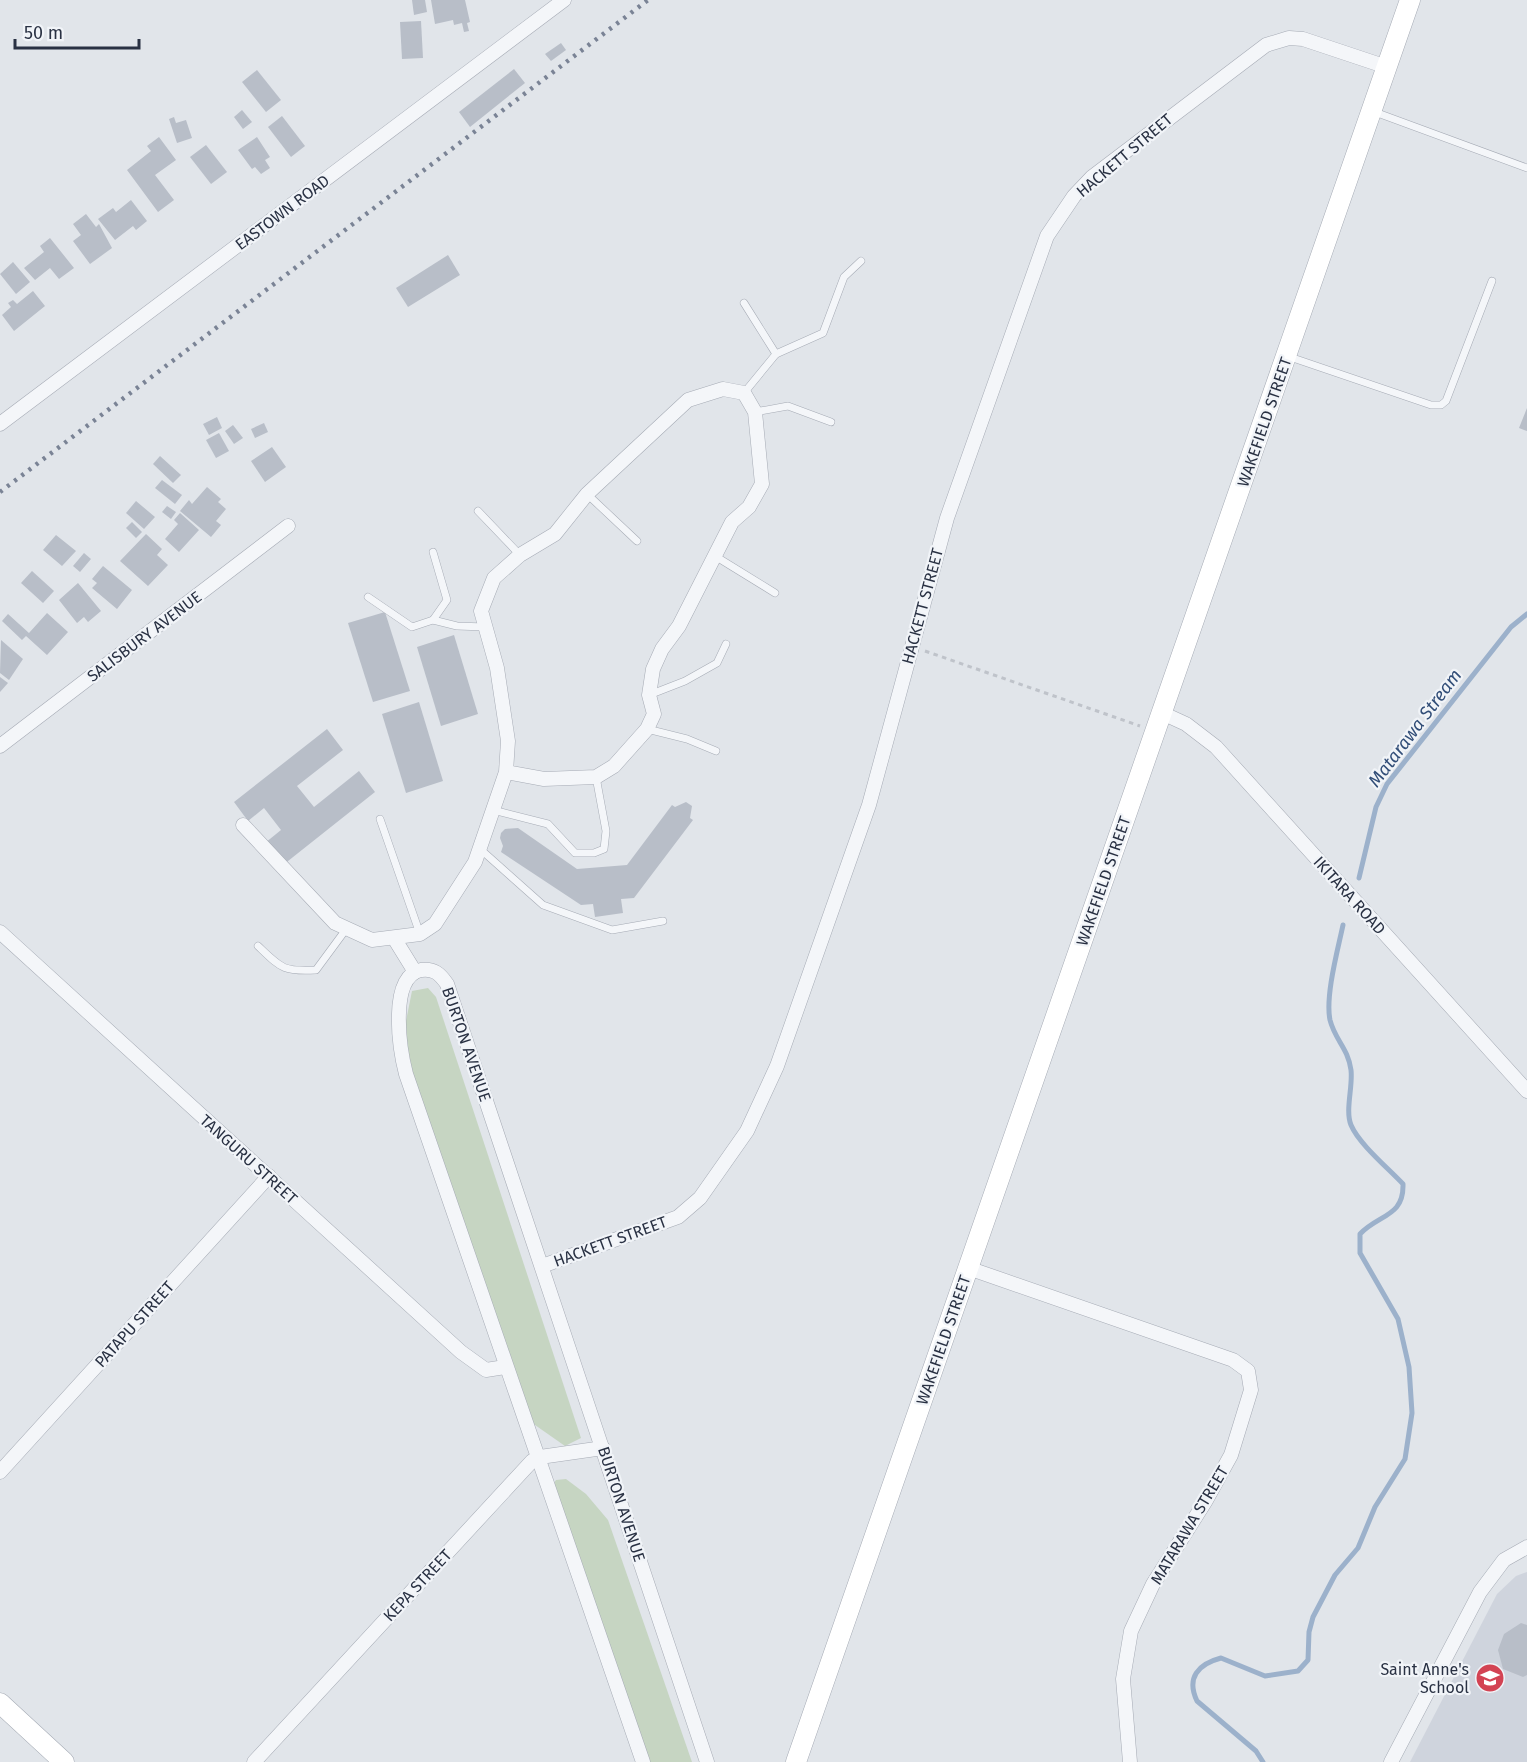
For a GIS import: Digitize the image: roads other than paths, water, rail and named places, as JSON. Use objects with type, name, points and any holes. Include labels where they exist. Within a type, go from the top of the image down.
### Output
[{"type":"street","name":"EASTOWN ROAD","points":[[0,424],[564,0]]},
{"type":"street","name":"WAKEFIELD STREET","points":[[796,1762],[1410,0]]},
{"type":"street","name":"HACKETT STREET","points":[[542,1266],[678,1216],[700,1198],[747,1131],[777,1066],[869,804],[946,518],[1036,260],[1047,236],[1074,196],[1092,177],[1130,147],[1266,45],[1289,38],[1303,39],[1387,67]]},
{"type":"street","points":[[243,825],[335,923],[372,940],[420,934],[435,924],[475,862],[506,772],[507,731],[497,668],[481,611],[494,578],[520,555],[555,534],[587,494],[688,399],[723,389],[744,393],[755,412],[762,484],[749,507],[732,522],[679,626],[662,649],[654,669],[649,695],[654,714],[647,729],[614,766],[596,777],[544,779],[506,772]]},
{"type":"street","name":"SALISBURY AVENUE","points":[[0,746],[288,526]]},
{"type":"street","name":"IKITARA ROAD","points":[[1159,722],[1186,724],[1216,747],[1527,1091]]},
{"type":"street","name":"TANGURU STREET","points":[[0,932],[470,1361],[486,1370],[505,1367]]},
{"type":"street","points":[[394,938],[415,972],[406,981],[401,993],[399,1049],[505,1367],[540,1457],[643,1762]]},
{"type":"street","name":"BURTON AVENUE","points":[[415,972],[432,970],[441,974],[447,984],[707,1762]]},
{"type":"street","name":"PATAPU STREET","points":[[0,1472],[269,1176]]},
{"type":"street","name":"MATARAWA STREET","points":[[968,1268],[1233,1360],[1248,1371],[1251,1390],[1231,1455],[1148,1592],[1131,1631],[1123,1679],[1130,1762]]},
{"type":"street","points":[[540,1457],[603,1448]]},
{"type":"street","name":"KEPA STREET","points":[[254,1762],[523,1470],[540,1457]]},
{"type":"street","points":[[1391,1762],[1480,1592],[1504,1560],[1527,1547]]},
{"type":"street","points":[[0,1703],[64,1762]]},
{"type":"lane","points":[[1371,111],[1527,168]]},
{"type":"lane","points":[[744,393],[776,354],[822,333],[844,277],[861,261]]},
{"type":"lane","points":[[1287,356],[1431,405],[1441,405],[1446,401],[1492,281]]},
{"type":"lane","points":[[744,303],[776,354]]},
{"type":"lane","points":[[755,412],[788,406],[831,422]]},
{"type":"lane","points":[[587,494],[637,541]]},
{"type":"lane","points":[[478,511],[520,555]]},
{"type":"lane","points":[[433,552],[447,600],[433,620]]},
{"type":"lane","points":[[715,556],[775,593]]},
{"type":"lane","points":[[368,597],[412,627],[433,620],[457,626],[485,627]]},
{"type":"lane","points":[[649,695],[685,681],[717,663],[726,644]]},
{"type":"lane","points":[[647,729],[687,739],[716,751]]},
{"type":"lane","points":[[493,810],[548,824],[575,853],[594,853],[604,849],[606,831],[596,777]]},
{"type":"lane","points":[[380,819],[420,934]]},
{"type":"lane","points":[[479,848],[543,905],[612,930],[663,921]]},
{"type":"lane","points":[[258,946],[281,968],[292,972],[316,970],[347,928]]},
{"type":"waterway","name":"Matarawa Stream","points":[[1359,878],[1376,807],[1387,784],[1511,627],[1527,614]]},
{"type":"waterway","name":"Matarawa Stream","points":[[1263,1762],[1256,1751],[1197,1701],[1193,1685],[1196,1673],[1206,1664],[1221,1658],[1265,1676],[1298,1671],[1308,1660],[1309,1632],[1313,1617],[1335,1575],[1358,1548],[1375,1507],[1405,1459],[1412,1413],[1409,1367],[1398,1319],[1360,1253],[1360,1234],[1395,1209],[1402,1195],[1403,1184],[1360,1140],[1349,1119],[1351,1070],[1347,1056],[1332,1027],[1329,1010],[1333,972],[1343,925]]},
{"type":"railway","points":[[0,492],[648,0]]},
{"type":"place","name":"Saint Anne's School","points":[[1490,1678]]}]
